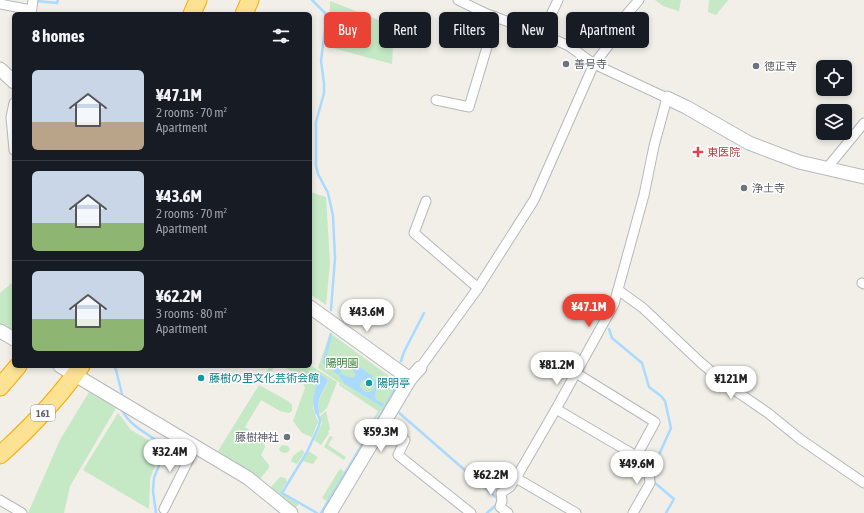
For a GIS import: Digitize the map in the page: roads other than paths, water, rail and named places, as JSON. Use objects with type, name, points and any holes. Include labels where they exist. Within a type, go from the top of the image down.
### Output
[{"type":"highway","points":[[193,12],[198,0]]},
{"type":"highway","points":[[245,12],[250,0]]},
{"type":"highway","points":[[0,387],[16,368]]},
{"type":"highway","name":"161","points":[[0,455],[34,423],[78,371]]},
{"type":"street","points":[[0,4],[31,12],[33,0]]},
{"type":"street","points":[[458,0],[472,3],[487,12]]},
{"type":"street","points":[[552,12],[558,0]]},
{"type":"street","points":[[330,513],[410,379],[420,368],[478,288],[534,200],[594,64],[608,46],[620,22],[639,0]]},
{"type":"street","points":[[558,41],[569,46],[594,64],[686,107],[749,143],[799,162],[864,177]]},
{"type":"street","points":[[436,100],[469,107],[487,48]]},
{"type":"street","points":[[0,69],[12,80]]},
{"type":"street","points":[[508,513],[500,507],[502,501],[501,493],[510,487],[516,478],[614,304],[644,195],[654,146],[667,98]]},
{"type":"street","points":[[12,112],[12,128]]},
{"type":"street","points":[[827,168],[864,123]]},
{"type":"street","points":[[426,201],[414,234],[478,288]]},
{"type":"street","points":[[618,290],[643,308],[727,385],[864,483]]},
{"type":"street","points":[[312,308],[410,379]]},
{"type":"street","points":[[0,331],[12,338]]},
{"type":"street","points":[[67,368],[78,371],[194,447],[248,478],[291,513]]},
{"type":"street","points":[[576,373],[655,422],[637,455]]},
{"type":"street","points":[[556,409],[637,455],[648,463],[650,483],[632,513]]},
{"type":"street","points":[[384,424],[405,440],[398,455],[471,513]]},
{"type":"street","points":[[164,509],[194,447]]},
{"type":"street","points":[[516,478],[576,513]]},
{"type":"street","points":[[0,500],[22,513]]},
{"type":"water","points":[[342,360],[345,363],[349,363],[363,369],[372,375],[372,378],[377,382],[381,382],[381,385],[377,389],[375,395],[376,400],[384,404],[382,407],[344,383],[339,375],[324,365],[327,362],[332,365]],"holes":[[[345,367],[352,369],[356,375],[353,378],[343,375],[341,369]],[[365,380],[373,382],[375,387],[370,392],[365,392],[360,386],[362,381]]]},
{"type":"water","points":[[319,373],[328,380],[319,400],[318,405],[320,415],[319,413],[315,414],[313,402],[316,375]]},
{"type":"waterway","points":[[36,2],[57,3],[58,0]]},
{"type":"waterway","points":[[312,0],[325,13],[325,29],[321,61],[324,93],[316,122],[316,165],[318,174],[328,193],[333,216],[335,258],[331,310]]},
{"type":"waterway","points":[[401,361],[424,313]]},
{"type":"waterway","points":[[609,329],[612,338],[642,363],[649,387],[665,401],[671,428],[652,470]]},
{"type":"waterway","points":[[328,365],[324,362],[331,334]]},
{"type":"waterway","points":[[116,368],[122,394]]},
{"type":"waterway","points":[[369,434],[395,389],[395,381]]},
{"type":"waterway","points":[[122,410],[131,422],[166,447],[154,478],[153,491],[156,513]]},
{"type":"waterway","points":[[397,411],[498,499],[496,505],[487,513]]},
{"type":"waterway","points":[[317,412],[320,420],[319,426],[307,452],[282,493],[317,513]]},
{"type":"waterway","points":[[321,513],[362,445]]},
{"type":"waterway","points":[[654,479],[655,483],[674,499],[666,513]]},
{"type":"place","name":"善号寺","points":[[566,64]]},
{"type":"place","name":"徳正寺","points":[[756,66]]},
{"type":"place","name":"東医院","points":[[698,152]]},
{"type":"place","name":"浄土寺","points":[[744,188]]},
{"type":"place","name":"藤樹の里文化芸術会館","points":[[201,378]]},
{"type":"place","name":"陽明亭","points":[[369,383]]},
{"type":"place","name":"藤樹神社","points":[[287,437]]},
{"type":"park label","name":"陽明園","points":[[342,363]]}]
